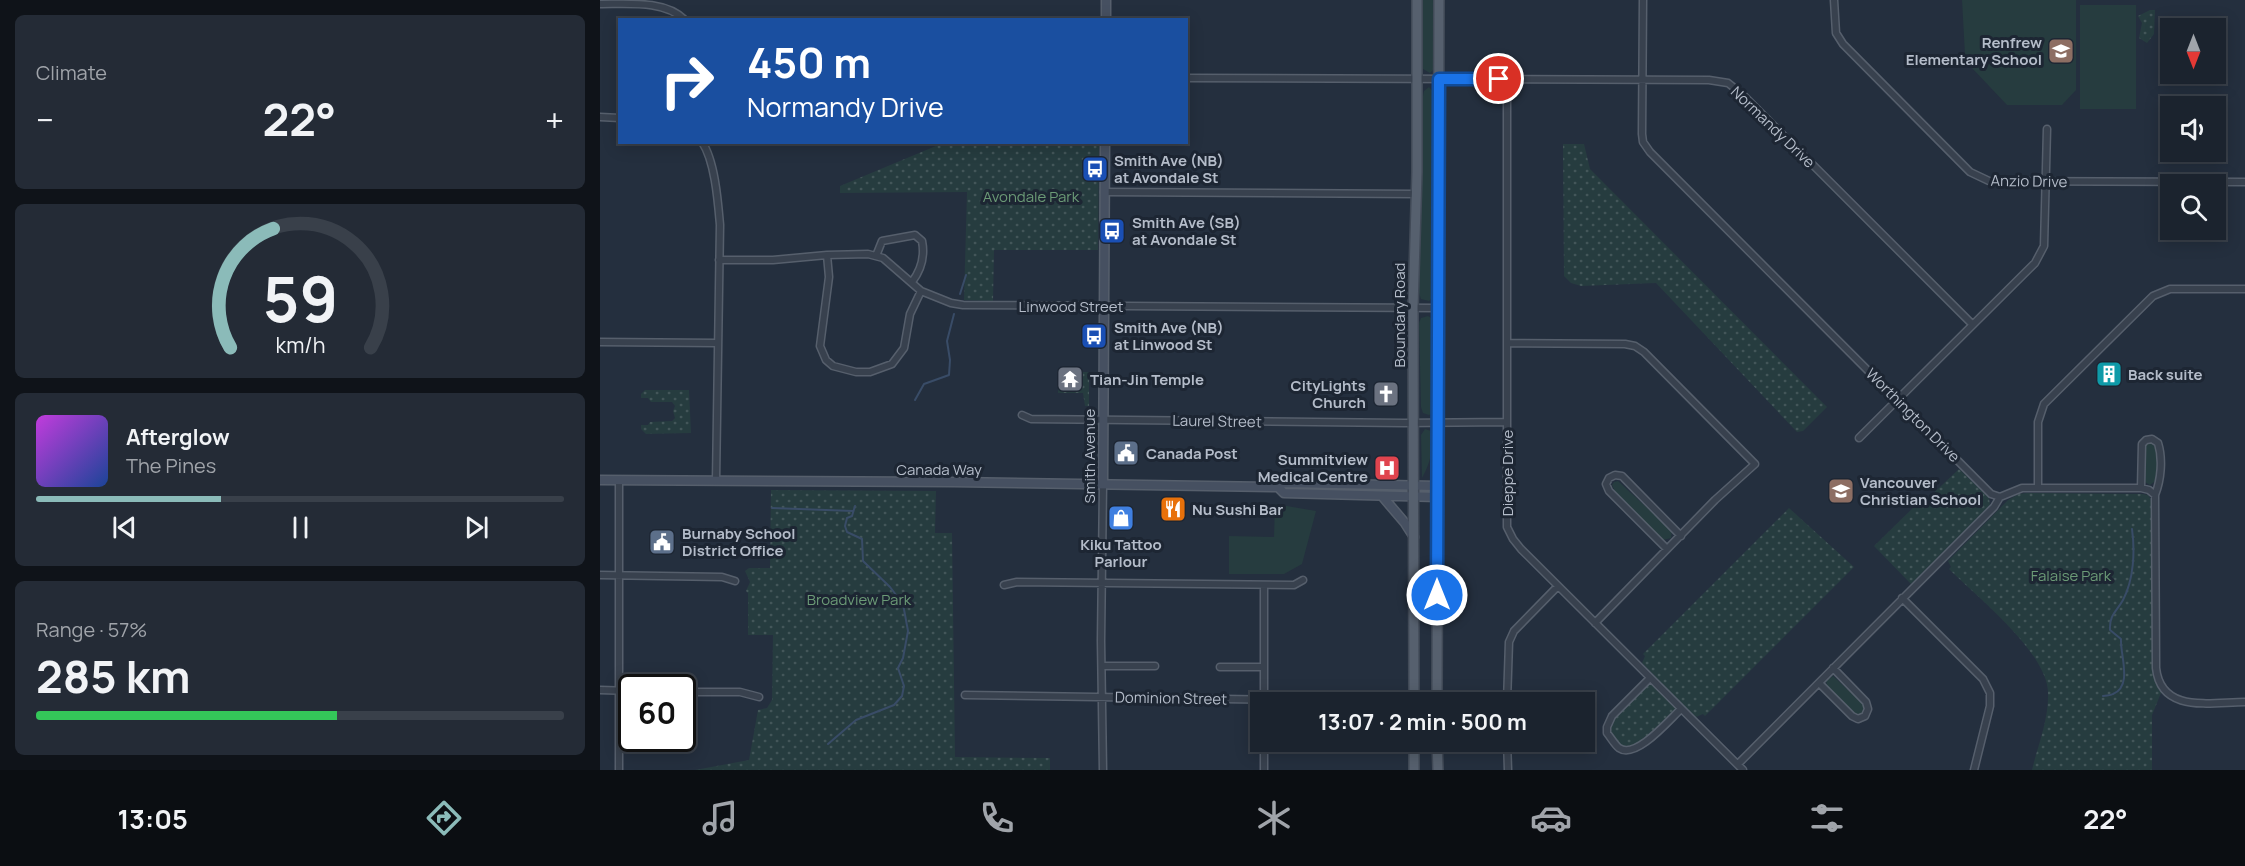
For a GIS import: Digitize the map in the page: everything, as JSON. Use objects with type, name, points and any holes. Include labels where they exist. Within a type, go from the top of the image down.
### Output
[{"type":"main road","points":[[1106,0],[1106,18]]},
{"type":"main road","name":"Boundary Road","points":[[1413,692],[1413,308],[1418,79],[1417,0]]},
{"type":"main road","points":[[1437,692],[1439,0]]},
{"type":"main road","name":"Smith Avenue","points":[[1103,484],[1105,144]]},
{"type":"main road","name":"Canada Way","points":[[600,480],[1278,487],[1284,483],[1414,486],[1438,491]]},
{"type":"main road","name":"Canada Way","points":[[1278,487],[1284,493],[1382,496],[1414,496],[1438,491]]},
{"type":"main road","points":[[1382,496],[1414,537]]},
{"type":"main road","points":[[1414,752],[1414,770]]},
{"type":"main road","points":[[1437,752],[1438,770]]},
{"type":"street","name":"Worthington Drive","points":[[1643,0],[1643,142],[1650,152],[1991,494],[2000,497]]},
{"type":"street","name":"Anzio Drive","points":[[1834,0],[1836,33],[1843,44],[1970,172],[1989,181],[2245,182]]},
{"type":"street","points":[[600,4],[663,4],[677,11],[683,18]]},
{"type":"street","name":"Normandy Drive","points":[[1188,78],[1642,79],[1709,80],[1728,84],[1742,94],[1972,324]]},
{"type":"street","name":"Dieppe Drive","points":[[1507,79],[1507,527],[1513,539],[1558,586],[1740,767]]},
{"type":"street","points":[[600,117],[618,118]]},
{"type":"street","points":[[1859,438],[2035,263],[2044,246],[2048,129]]},
{"type":"street","points":[[703,144],[709,158],[719,208],[716,481]]},
{"type":"street","points":[[1104,192],[1416,194]]},
{"type":"street","points":[[719,260],[773,260],[826,255],[876,256],[882,241],[915,235],[922,241],[923,255],[920,272],[912,282]]},
{"type":"street","points":[[826,255],[829,277],[820,346],[822,354],[833,366],[856,372],[870,372],[892,364],[904,348],[910,314],[921,291]]},
{"type":"street","name":"Linwood Street","points":[[876,256],[883,258],[921,291],[951,303],[963,305],[1439,308]]},
{"type":"street","points":[[2038,488],[2038,422],[2044,404],[2153,296],[2170,289],[2245,289]]},
{"type":"street","points":[[600,342],[717,343]]},
{"type":"street","points":[[1508,343],[1635,346],[1644,352],[1755,464],[1595,623]]},
{"type":"street","name":"Laurel Street","points":[[1022,415],[1032,419],[1507,422]]},
{"type":"street","points":[[2140,488],[2142,444],[2152,439],[2158,443],[2160,452],[2160,483],[2155,495],[2156,668],[2160,684],[2168,695],[2183,702],[2245,702]]},
{"type":"street","points":[[1667,549],[1609,491],[1606,484],[1609,478],[1615,475],[1622,476],[1681,536]]},
{"type":"street","points":[[619,480],[619,674]]},
{"type":"street","name":"Smith Avenue","points":[[1103,484],[1103,770]]},
{"type":"street","points":[[1740,767],[1833,668],[1994,507],[2000,497],[2022,488],[2140,488],[2150,490],[2155,495]]},
{"type":"street","points":[[600,575],[722,577],[735,581]]},
{"type":"street","points":[[1004,585],[1017,582],[1294,585],[1304,580]]},
{"type":"street","points":[[1264,585],[1264,692]]},
{"type":"street","points":[[1507,692],[1509,642],[1514,631],[1558,586]]},
{"type":"street","points":[[1902,598],[1983,679],[1990,693],[1990,706],[1974,770]]},
{"type":"street","points":[[1102,666],[1155,666]]},
{"type":"street","points":[[1220,666],[1264,667]]},
{"type":"street","points":[[1819,683],[1852,716],[1858,719],[1865,716],[1868,709],[1866,702],[1833,668]]},
{"type":"street","points":[[1650,678],[1608,721],[1607,733],[1619,748],[1625,751],[1639,748],[1681,709]]},
{"type":"street","points":[[600,690],[618,691]]},
{"type":"street","points":[[696,692],[740,692],[759,697]]},
{"type":"street","name":"Dominion Street","points":[[965,695],[1250,701]]},
{"type":"street","points":[[619,752],[619,770]]},
{"type":"street","points":[[1264,752],[1264,770]]},
{"type":"street","points":[[1508,752],[1508,770]]},
{"type":"green space","points":[[1421,0],[1435,0],[1435,68],[1430,73],[1423,69]]},
{"type":"green space","points":[[1962,0],[2076,0],[2076,90],[2062,105],[2007,105],[1972,68],[1965,55]]},
{"type":"green space","points":[[2080,5],[2136,5],[2136,109],[2080,109]]},
{"type":"green space","points":[[2155,10],[2154,34],[2147,43],[2139,38],[2142,23],[2138,16]]},
{"type":"green space","points":[[1429,87],[1435,94],[1434,296],[1429,301],[1421,299],[1418,290],[1423,96],[1424,91]]},
{"type":"green space","name":"Avondale Park","points":[[941,144],[1099,144],[1098,250],[994,250],[993,301],[964,300],[967,192],[840,193],[840,186]]},
{"type":"green space","points":[[1563,144],[1584,144],[1590,169],[1827,407],[1803,431],[1797,432],[1656,283],[1581,286],[1571,283],[1564,276]]},
{"type":"green space","points":[[1428,316],[1434,320],[1434,409],[1429,415],[1423,413],[1421,407],[1419,323],[1421,318]]},
{"type":"green space","points":[[1078,372],[1089,372],[1089,406],[1085,406],[1083,393],[1058,393],[1058,386],[1078,386]]},
{"type":"green space","points":[[645,390],[689,390],[691,433],[646,434],[641,429],[641,425],[648,425],[650,422],[672,421],[675,418],[673,411],[675,406],[672,402],[651,402],[648,398],[641,398]]},
{"type":"green space","points":[[1425,429],[1431,431],[1433,442],[1422,478],[1421,435]]},
{"type":"green space","points":[[2151,443],[2156,450],[2158,465],[2157,480],[2150,485],[2145,482],[2144,478],[2145,448]]},
{"type":"green space","points":[[1959,469],[1989,498],[1990,505],[1911,584],[1874,546],[1920,501],[1925,501]]},
{"type":"green space","points":[[1618,481],[1672,531],[1671,538],[1663,540],[1617,495],[1612,485]]},
{"type":"green space","name":"Broadview Park","points":[[771,490],[936,491],[935,533],[952,533],[955,757],[1050,758],[1050,770],[695,770],[749,760],[758,710],[767,708],[772,700],[773,635],[748,635],[748,593],[746,591],[750,582],[745,571],[749,568],[770,568]]},
{"type":"green space","name":"Falaise Park","points":[[2019,494],[2142,494],[2148,495],[2152,501],[2152,669],[2161,693],[2152,715],[2152,770],[2032,770],[2047,712],[2048,693],[2045,677],[2024,644],[2009,626],[1949,569],[1951,567],[1948,561],[2008,500]]},
{"type":"green space","points":[[1275,504],[1316,511],[1302,564],[1284,574],[1229,574],[1229,536],[1274,537]]},
{"type":"green space","points":[[1789,508],[1854,567],[1705,716],[1703,714],[1696,717],[1682,704],[1638,747],[1620,745],[1611,732],[1612,719],[1655,676],[1642,663],[1645,656],[1643,654]]},
{"type":"green space","points":[[1833,676],[1864,705],[1864,712],[1861,715],[1855,715],[1828,688],[1826,681]]},
{"type":"waterway","points":[[960,294],[966,275]]},
{"type":"waterway","points":[[915,400],[924,384],[949,375],[950,360],[947,341],[954,314]]},
{"type":"waterway","points":[[828,744],[856,720],[894,705],[902,696],[904,686],[898,668],[903,658],[908,631],[903,604],[890,587],[863,561],[862,539],[847,532],[845,526],[847,518],[852,516],[855,506]]},
{"type":"waterway","points":[[772,508],[853,511]]},
{"type":"waterway","points":[[2103,696],[2112,695],[2123,684],[2121,639],[2110,630],[2110,625],[2112,617],[2127,592],[2133,556],[2132,529]]},
{"type":"place","name":"Renfrew Elementary School","points":[[2061,51]]},
{"type":"place","name":"Smith Ave (NB) at Avondale St","points":[[1095,169]]},
{"type":"place","name":"Smith Ave (SB) at Avondale St","points":[[1112,231]]},
{"type":"place","name":"Smith Ave (NB) at Linwood St","points":[[1094,336]]},
{"type":"place","name":"Back suite","points":[[2109,374]]},
{"type":"place","name":"Tian-Jin Temple","points":[[1070,379]]},
{"type":"place","name":"CityLights Church","points":[[1386,394]]},
{"type":"place","name":"Canada Post","points":[[1126,453]]},
{"type":"place","name":"Summitview Medical Centre","points":[[1387,468]]},
{"type":"place","name":"Vancouver Christian School","points":[[1841,491]]},
{"type":"place","name":"Nu Sushi Bar","points":[[1173,509]]},
{"type":"place","name":"Kiku Tattoo Parlour","points":[[1121,518]]},
{"type":"place","name":"Burnaby School District Office","points":[[662,542]]},
{"type":"route","points":[[1437,595],[1439,79],[1499,79]]}]
